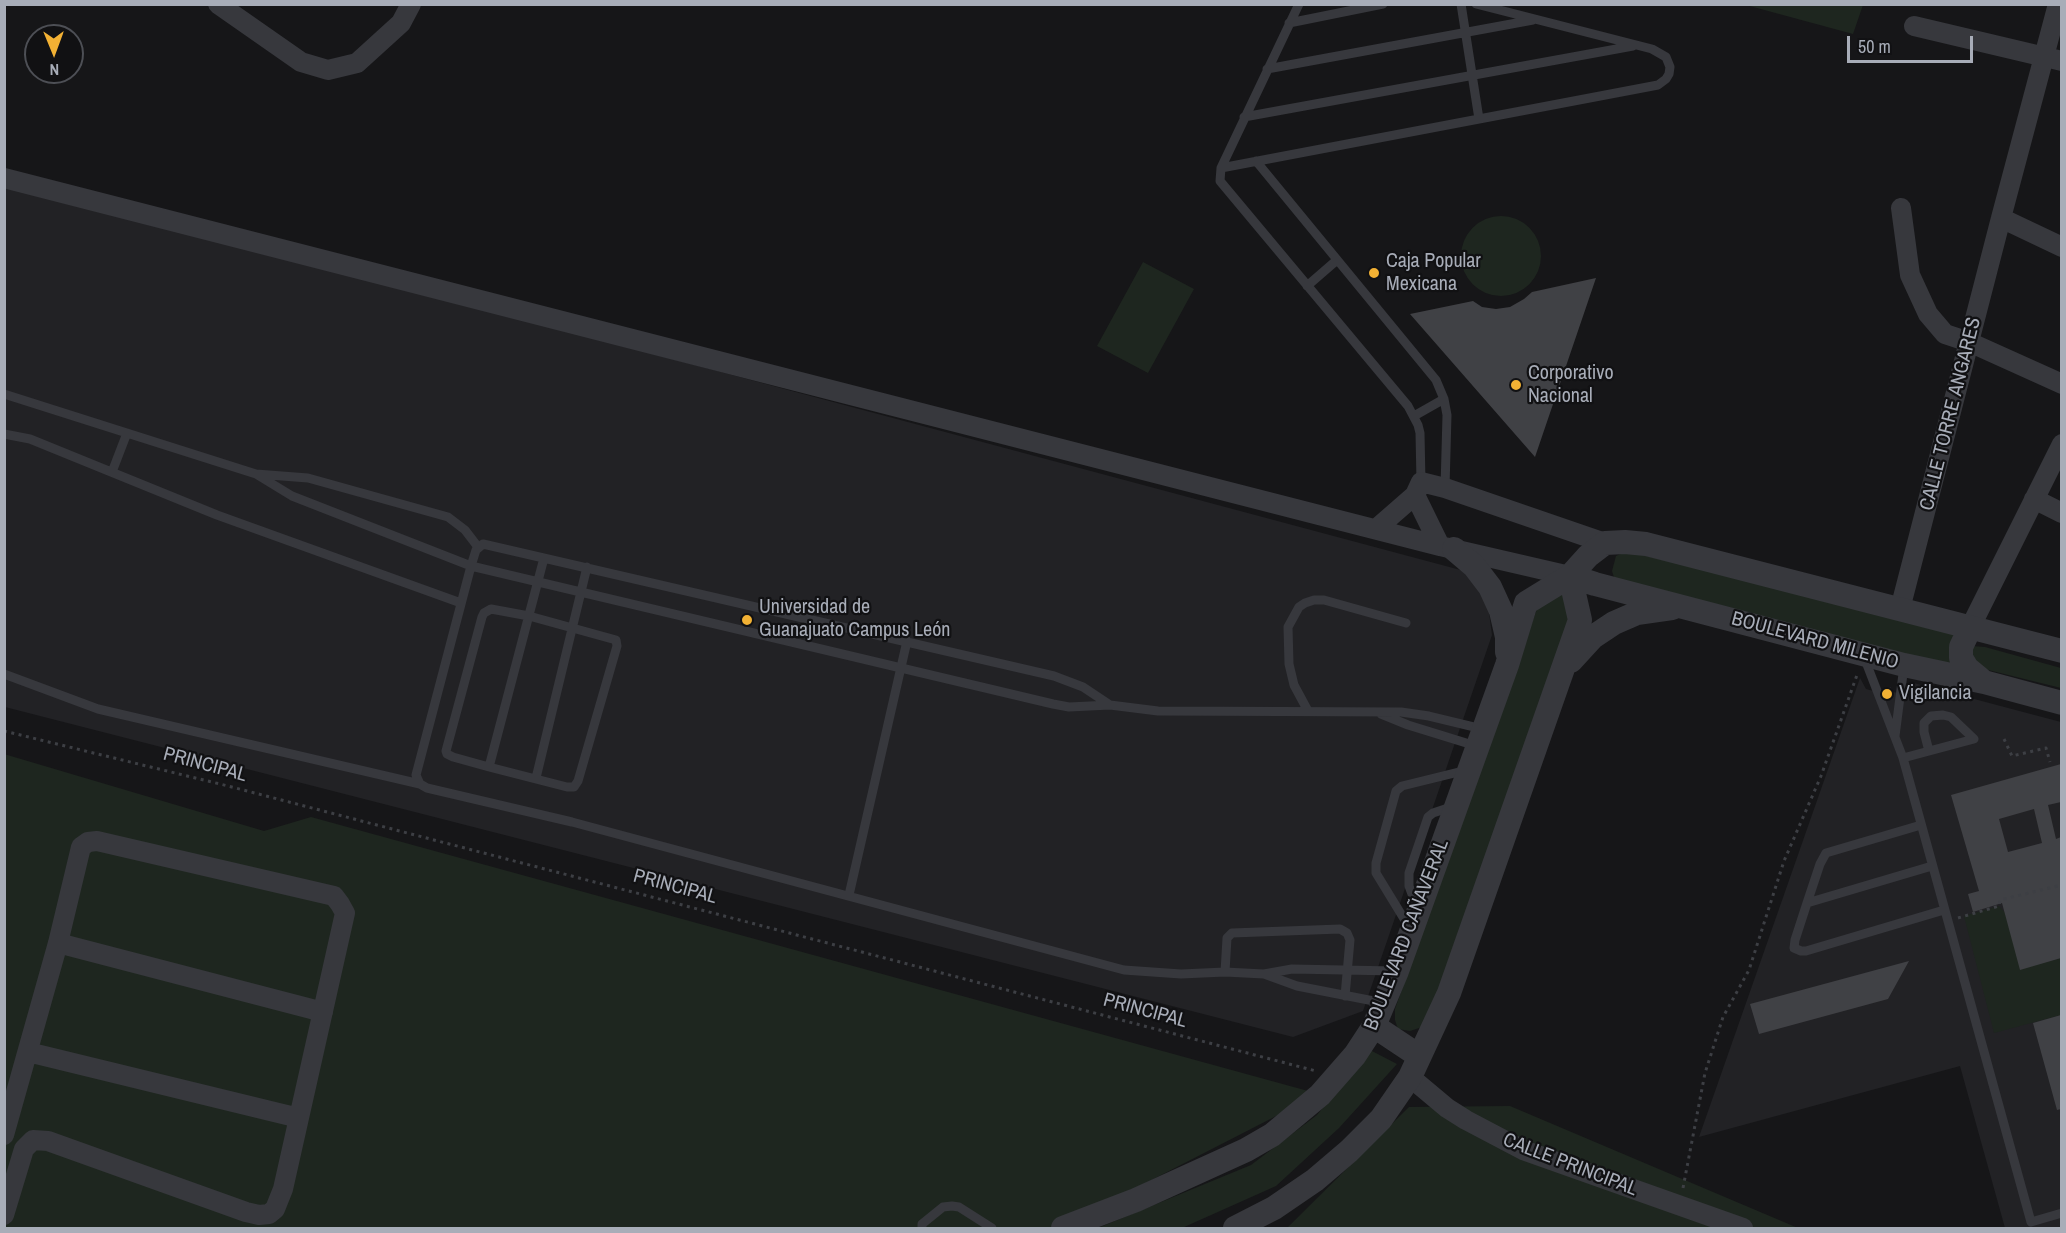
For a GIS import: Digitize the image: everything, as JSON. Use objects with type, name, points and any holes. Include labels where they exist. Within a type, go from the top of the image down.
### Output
[{"type":"street","points":[[218,4],[301,62],[328,70],[357,63],[401,23],[411,4]]},
{"type":"street","name":"CALLE TORRE ANGARES","points":[[1900,609],[2001,218],[2053,59],[2058,4]]},
{"type":"street","points":[[1914,26],[2053,59]]},
{"type":"street","points":[[4,178],[1376,529],[1570,576],[1580,620],[1449,993],[1414,1067],[1381,1119],[1349,1151],[1274,1208],[1235,1228]]},
{"type":"street","points":[[1901,208],[1910,275],[1928,314],[1946,333],[2061,384]]},
{"type":"street","points":[[2001,218],[2061,247]]},
{"type":"street","points":[[1984,682],[1966,668],[1961,658],[1961,647],[2061,444]]},
{"type":"street","points":[[1376,529],[1418,489],[1445,488],[1605,543],[1646,544],[2061,651]]},
{"type":"street","points":[[1418,489],[1447,547],[1474,566],[1490,587],[1501,611],[1507,637],[1507,665]]},
{"type":"street","points":[[2034,499],[2061,513]]},
{"type":"street","name":"BOULEVARD CAÑAVERAL","points":[[1063,1228],[1146,1196],[1246,1150],[1280,1128],[1338,1077],[1367,1039],[1384,1004],[1507,665],[1527,603],[1570,576],[1588,556],[1605,543]]},
{"type":"street","name":"BOULEVARD MILENIO","points":[[1570,576],[1687,608],[1860,664],[1904,665],[1984,682],[2061,703]]},
{"type":"street","points":[[1561,675],[1575,654],[1614,622],[1653,609],[1687,608]]},
{"type":"street","points":[[4,1135],[58,943],[81,847],[88,842],[97,841],[334,896],[345,913],[283,1190],[275,1209],[269,1214],[259,1215],[246,1212],[48,1141],[33,1140],[24,1149],[4,1215]]},
{"type":"street","points":[[58,943],[323,1012]]},
{"type":"street","points":[[1374,1026],[1414,1067]]},
{"type":"street","points":[[28,1052],[299,1118]]},
{"type":"street","name":"CALLE PRINCIPAL","points":[[1414,1067],[1447,1108],[1494,1137],[1523,1150],[1743,1228]]},
{"type":"lane","points":[[1299,4],[1244,117],[1219,177],[1222,185],[1408,406],[1418,425],[1420,441],[1418,489]]},
{"type":"lane","points":[[1290,23],[1383,4]]},
{"type":"lane","points":[[1461,4],[1479,119]]},
{"type":"lane","points":[[1221,168],[1662,83],[1669,74],[1670,67],[1666,57],[1660,52],[1476,4]]},
{"type":"lane","points":[[1267,69],[1536,20]]},
{"type":"lane","points":[[1244,117],[1638,45]]},
{"type":"lane","points":[[1256,161],[1436,380],[1444,399],[1447,425],[1445,488]]},
{"type":"lane","points":[[1307,286],[1337,260]]},
{"type":"lane","points":[[4,394],[256,474],[308,478],[448,518],[465,530],[478,547]]},
{"type":"lane","points":[[1414,416],[1444,399]]},
{"type":"lane","points":[[112,472],[127,433]]},
{"type":"lane","points":[[4,434],[30,439],[217,514],[461,603]]},
{"type":"lane","points":[[256,474],[291,496],[471,566],[1068,707],[1110,705],[1158,711],[1414,714],[1477,748]]},
{"type":"lane","points":[[478,547],[487,545],[587,567],[1054,676],[1083,687],[1110,705]]},
{"type":"lane","points":[[420,784],[416,770],[478,547]]},
{"type":"lane","points":[[489,767],[544,558]]},
{"type":"lane","points":[[536,778],[587,567]]},
{"type":"lane","points":[[1308,711],[1294,685],[1289,664],[1288,627],[1299,608],[1314,600],[1324,600],[1406,622]]},
{"type":"lane","points":[[495,609],[573,627],[615,638],[617,646],[576,784],[567,787],[453,757],[446,751],[484,613],[495,609]]},
{"type":"lane","points":[[849,895],[908,641]]},
{"type":"lane","points":[[1860,664],[1904,758],[1947,922],[2032,1225],[2061,1213]]},
{"type":"lane","points":[[1895,738],[1904,665]]},
{"type":"lane","points":[[4,674],[98,709],[420,784],[849,895],[1124,970],[1171,974],[1226,972],[1264,974],[1292,969],[1397,971]]},
{"type":"lane","points":[[1379,713],[1477,748]]},
{"type":"lane","points":[[1904,758],[1974,739],[1951,717],[1931,716],[1924,723],[1929,751]]},
{"type":"lane","points":[[1415,921],[1381,883],[1376,873],[1376,863],[1396,791],[1477,748]]},
{"type":"lane","points":[[1921,825],[1826,853],[1806,903],[1794,948],[1801,951],[1944,910]]},
{"type":"lane","points":[[1806,903],[1932,866]]},
{"type":"lane","points":[[1226,972],[1227,938],[1232,933],[1340,929],[1347,933],[1350,940],[1345,996]]},
{"type":"lane","points":[[1264,974],[1297,986],[1384,1004]]},
{"type":"lane","points":[[922,1228],[922,1224],[943,1208],[952,1206],[993,1228]]},
{"type":"path","points":[[1679,1206],[1708,1061],[1724,1017],[1749,970],[1784,861],[1821,776],[1860,664]]},
{"type":"path","name":"PRINCIPAL","points":[[4,731],[339,815],[1338,1077]]},
{"type":"path","points":[[2004,739],[2012,756],[2046,748],[2050,762]]},
{"type":"path","points":[[1947,922],[1999,906],[2000,900],[2061,885]]},
{"type":"shaded area","points":[[1746,5],[1863,5],[1853,34]]},
{"type":"shaded area","name":"Universidad de Guanajuato Campus León","points":[[4,180],[1468,572],[1488,605],[1492,635],[1363,1011],[1293,1037],[5,707]]},
{"type":"shaded area","points":[[1493,216],[1509,216],[1530,227],[1541,248],[1541,264],[1530,285],[1509,296],[1493,296],[1479,290],[1467,278],[1461,264],[1461,248],[1467,234],[1479,222]]},
{"type":"shaded area","points":[[1143,262],[1194,289],[1148,373],[1097,346]]},
{"type":"shaded area","points":[[1627,551],[1967,635],[1961,669],[1615,580],[1612,571],[1616,556]]},
{"type":"shaded area","points":[[1566,594],[1572,612],[1429,1020],[1422,1027],[1410,1031],[1398,1029],[1395,1009],[1540,600]]},
{"type":"shaded area","points":[[1972,646],[1985,647],[2061,668],[2061,688],[1968,665]]},
{"type":"shaded area","points":[[1860,678],[1866,689],[1877,692],[1891,687],[1892,692],[1908,694],[1910,682],[2061,722],[2061,1228],[2005,1228],[1960,1066],[1699,1137]]},
{"type":"shaded area","points":[[4,754],[264,831],[311,817],[1319,1094],[1058,1228],[5,1228]]},
{"type":"shaded area","points":[[1999,906],[2005,913],[2021,969],[2061,958],[2061,1015],[1994,1033],[1964,916]]},
{"type":"shaded area","points":[[1370,1050],[1397,1064],[1339,1128],[1276,1186],[1182,1228],[1098,1228],[1251,1165],[1317,1115]]},
{"type":"shaded area","points":[[1510,1106],[1798,1228],[1287,1228],[1409,1107]]},
{"type":"building","name":"Corporativo Nacional","points":[[1596,278],[1535,457],[1410,314],[1473,301],[1482,307],[1496,309],[1510,307],[1532,292]]},
{"type":"building","points":[[2061,764],[2061,802],[2048,805],[2056,839],[2061,837],[2061,958],[2020,970],[2002,903],[1973,912],[1968,894],[1979,891],[1951,795]],"holes":[[[2034,809],[2042,843],[2008,852],[1999,819]]]},
{"type":"building","points":[[1909,961],[1888,999],[1759,1034],[1750,1004]]},
{"type":"building","points":[[2061,1015],[2061,1109],[2057,1110],[2033,1023]]},
{"type":"place","name":"Caja Popular Mexicana","points":[[1374,273]]},
{"type":"place","name":"Corporativo Nacional","points":[[1516,385]]},
{"type":"place","name":"Universidad de Guanajuato Campus León","points":[[747,620]]},
{"type":"place","name":"Vigilancia","points":[[1887,694]]}]
